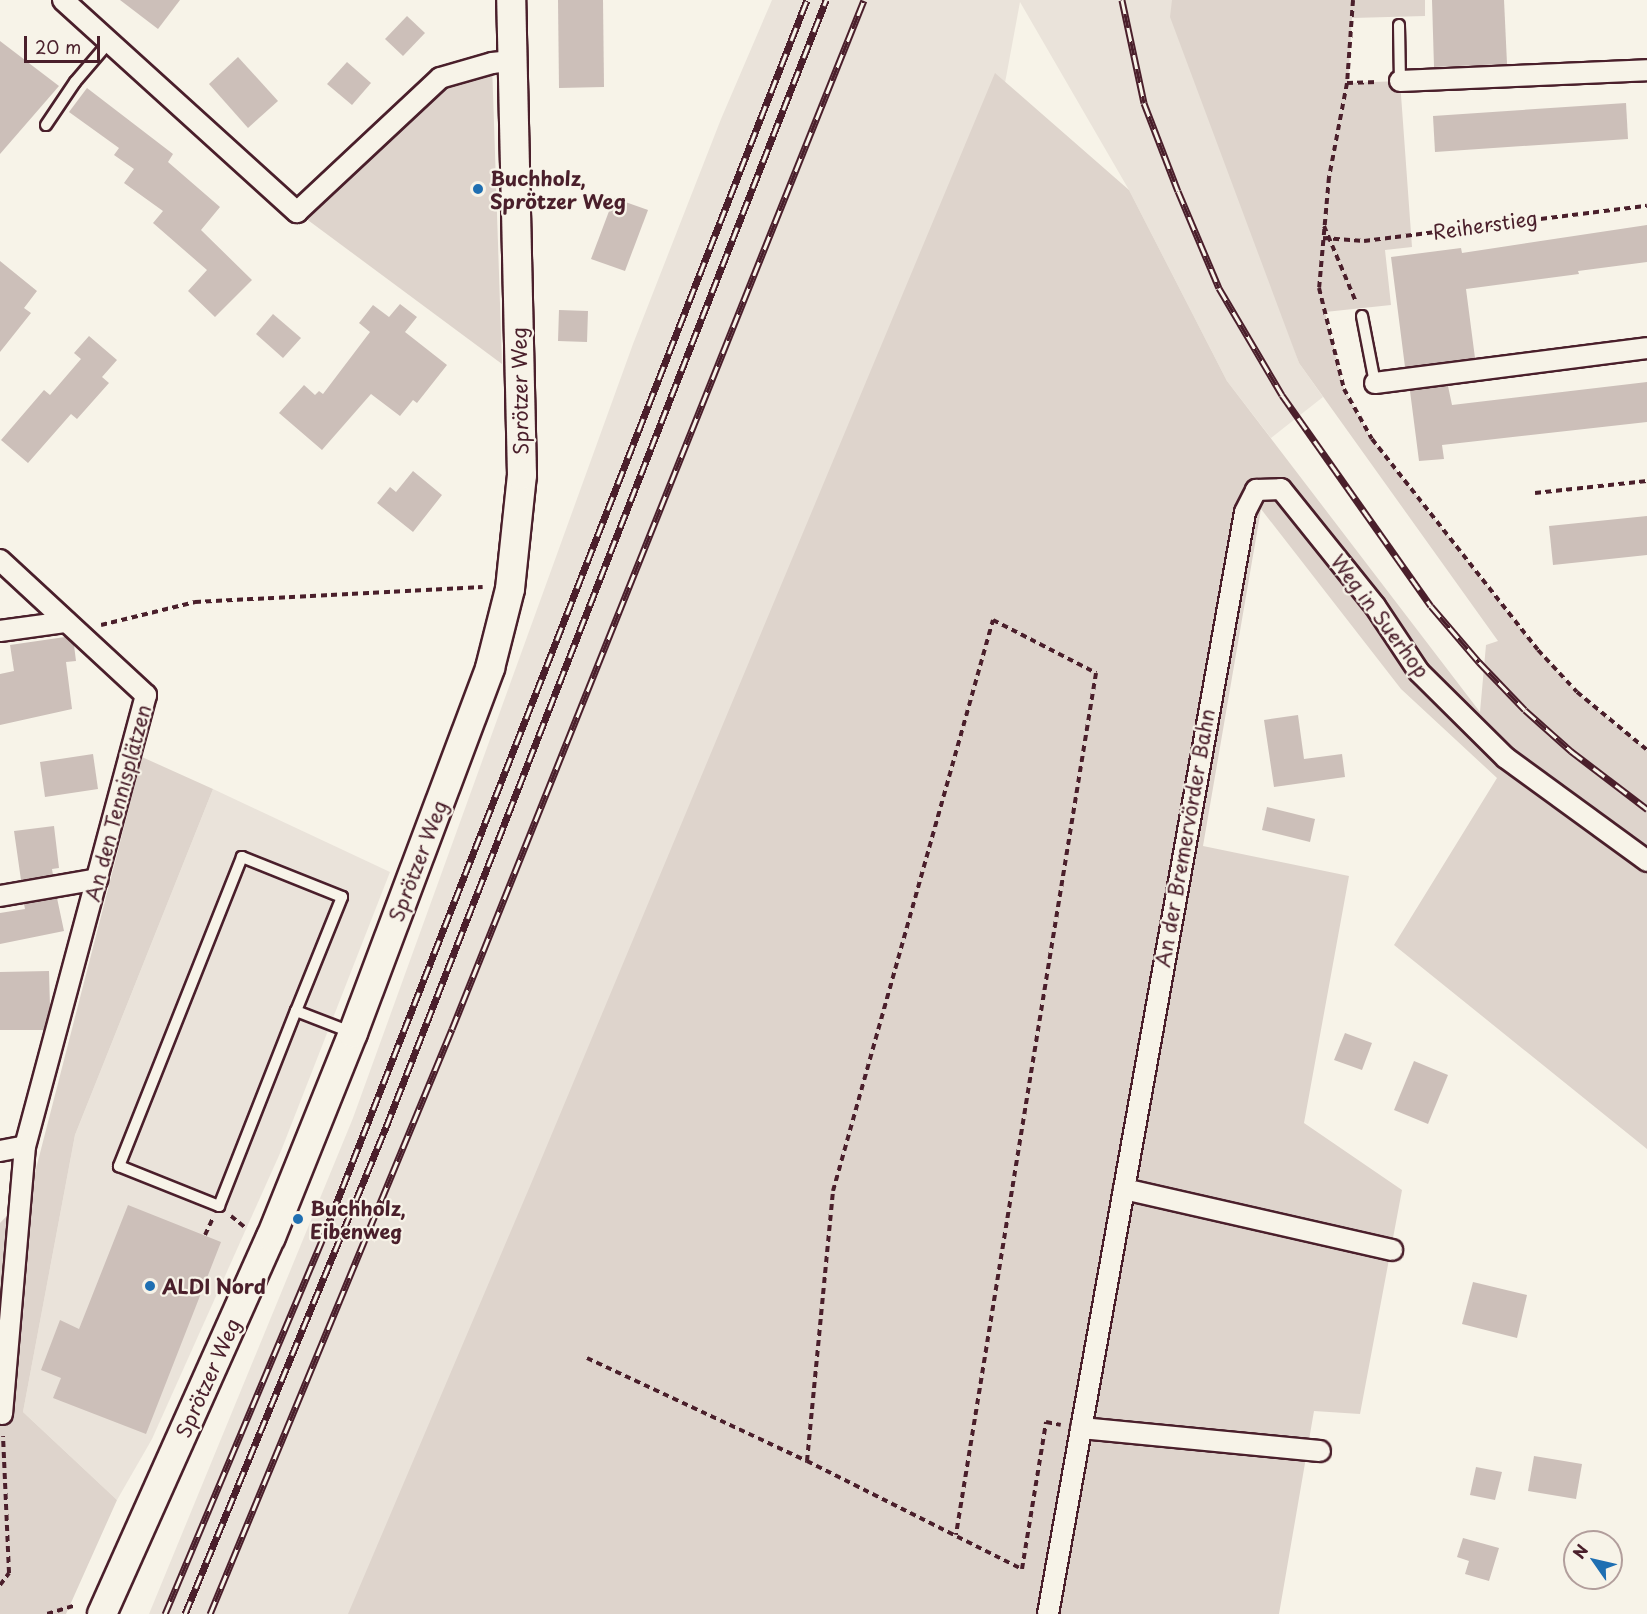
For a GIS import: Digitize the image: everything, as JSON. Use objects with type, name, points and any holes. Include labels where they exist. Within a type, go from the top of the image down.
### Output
[{"type":"street","points":[[63,0],[297,212],[441,78],[492,63],[512,61]]},
{"type":"street","name":"Sprötzer Weg","points":[[102,1614],[271,1237],[353,1033],[490,668],[510,589],[522,475],[511,0]]},
{"type":"street","points":[[1400,81],[1647,70]]},
{"type":"street","points":[[1375,383],[1647,348]]},
{"type":"street","name":"Weg in Suerhop","points":[[1256,490],[1281,489],[1375,606],[1419,672],[1506,758],[1647,861]]},
{"type":"street","name":"An der Bremervörder Bahn","points":[[1048,1614],[1245,512],[1256,490]]},
{"type":"street","points":[[0,560],[72,626]]},
{"type":"street","points":[[0,631],[72,626]]},
{"type":"street","name":"An den Tennisplätzen","points":[[2,1414],[25,1146],[146,695],[72,626]]},
{"type":"street","points":[[0,896],[98,879]]},
{"type":"street","points":[[0,1151],[25,1146]]},
{"type":"street","points":[[1124,1189],[1392,1250]]},
{"type":"street","points":[[1081,1428],[1320,1451]]},
{"type":"lane","points":[[1399,25],[1400,81]]},
{"type":"lane","points":[[46,125],[75,82],[110,41]]},
{"type":"lane","points":[[1362,316],[1375,383]]},
{"type":"lane","points":[[242,857],[342,897],[297,1011],[219,1206],[119,1166],[242,857]]},
{"type":"lane","points":[[297,1011],[353,1033]]},
{"type":"path","points":[[1353,0],[1347,83],[1329,177],[1319,288],[1344,389],[1372,439],[1538,650],[1577,692],[1647,750]]},
{"type":"path","points":[[1347,83],[1400,81]]},
{"type":"path","name":"Reiherstieg","points":[[1323,238],[1364,241],[1647,206]]},
{"type":"path","points":[[1324,225],[1362,316]]},
{"type":"path","points":[[1535,493],[1647,481]]},
{"type":"path","points":[[72,626],[195,602],[492,586],[510,589]]},
{"type":"path","points":[[807,1461],[833,1191],[993,620],[1096,673],[956,1535]]},
{"type":"path","points":[[587,1358],[807,1461],[1022,1569],[1046,1422],[1081,1428]]},
{"type":"path","points":[[0,1585],[9,1573],[2,1414]]},
{"type":"path","points":[[47,1614],[59,1609]]},
{"type":"shaded area","points":[[772,0],[1174,0],[1299,363],[1323,397],[1271,438],[1227,381],[1129,190],[1020,2],[957,342],[448,1614],[149,1614],[353,1118],[633,344],[721,119]]},
{"type":"shaded area","points":[[1172,0],[1425,0],[1425,16],[1352,18],[1348,83],[1400,81],[1412,247],[1385,250],[1391,305],[1325,312],[1344,389],[1372,439],[1538,650],[1577,692],[1647,750],[1647,1149],[1394,945],[1497,778],[1401,689],[1261,509],[1203,846],[1349,876],[1304,1123],[1402,1190],[1360,1414],[1314,1411],[1279,1614],[348,1614],[533,1179],[995,73],[1129,190],[1227,381],[1480,712],[1486,645],[1498,641],[1299,363],[1170,17]]},
{"type":"shaded area","points":[[492,63],[502,364],[297,212],[440,78]]},
{"type":"shaded area","points":[[142,757],[213,789],[75,1135],[23,1412],[117,1500],[66,1614],[0,1614],[0,1223],[30,1192]]},
{"type":"shaded area","points":[[213,789],[390,872],[281,1151],[152,1439],[117,1500],[23,1412],[75,1135]]},
{"type":"building","points":[[120,0],[180,0],[158,29]]},
{"type":"building","points":[[558,0],[603,0],[604,87],[559,88]]},
{"type":"building","points":[[1432,0],[1504,0],[1507,64],[1434,67]]},
{"type":"building","points":[[407,16],[425,33],[403,56],[385,39]]},
{"type":"building","points":[[0,41],[59,86],[0,154]]},
{"type":"building","points":[[238,57],[278,101],[248,128],[209,84]]},
{"type":"building","points":[[347,62],[371,83],[352,105],[327,84]]},
{"type":"building","points":[[87,88],[173,154],[168,162],[220,207],[201,230],[252,280],[215,317],[188,291],[207,270],[153,223],[163,211],[124,183],[134,169],[114,155],[119,148],[69,112]]},
{"type":"building","points":[[1626,103],[1628,139],[1435,152],[1433,116]]},
{"type":"building","points":[[614,198],[648,210],[625,271],[591,259]]},
{"type":"building","points":[[1647,225],[1647,262],[1578,271],[1579,274],[1466,289],[1475,358],[1405,367],[1391,257],[1461,248],[1462,253]]},
{"type":"building","points":[[0,261],[37,291],[24,308],[31,313],[0,352]]},
{"type":"building","points":[[400,304],[417,317],[405,332],[447,365],[417,403],[413,400],[400,416],[371,394],[322,450],[279,413],[304,385],[315,395],[319,391],[323,394],[370,332],[359,323],[373,305],[389,317]]},
{"type":"building","points":[[559,310],[588,311],[587,342],[558,341]]},
{"type":"building","points":[[273,314],[301,338],[283,358],[256,334]]},
{"type":"building","points":[[89,336],[117,360],[102,377],[109,383],[77,419],[71,414],[28,463],[1,440],[44,390],[50,395],[81,359],[74,353]]},
{"type":"building","points":[[1647,382],[1647,422],[1442,445],[1444,459],[1419,461],[1410,391],[1448,386],[1452,405]]},
{"type":"building","points":[[413,471],[442,495],[413,532],[377,503],[390,487],[396,492]]},
{"type":"building","points":[[1647,516],[1647,555],[1553,565],[1549,526]]},
{"type":"building","points":[[65,637],[74,645],[76,661],[66,662],[72,709],[0,725],[0,674],[14,671],[10,645]]},
{"type":"building","points":[[1298,715],[1304,759],[1342,754],[1345,777],[1274,787],[1264,720]]},
{"type":"building","points":[[93,754],[98,789],[45,797],[40,762]]},
{"type":"building","points":[[1267,807],[1315,819],[1310,842],[1262,830]]},
{"type":"building","points":[[54,826],[59,868],[52,869],[53,875],[21,880],[14,831]]},
{"type":"building","points":[[57,898],[64,931],[0,944],[0,913],[25,909],[24,904]]},
{"type":"building","points":[[49,971],[50,1007],[44,1030],[0,1030],[0,972]]},
{"type":"building","points":[[1345,1033],[1372,1043],[1362,1070],[1334,1060]]},
{"type":"building","points":[[1414,1061],[1448,1075],[1428,1124],[1394,1110]]},
{"type":"building","name":"ALDI Nord","points":[[128,1205],[221,1242],[146,1434],[53,1398],[61,1378],[41,1370],[60,1320],[79,1329]]},
{"type":"building","points":[[1473,1282],[1527,1295],[1517,1338],[1462,1324]]},
{"type":"building","points":[[1534,1456],[1582,1464],[1576,1499],[1528,1491]]},
{"type":"building","points":[[1476,1467],[1502,1472],[1495,1500],[1470,1495]]},
{"type":"building","points":[[1463,1538],[1499,1548],[1489,1581],[1465,1574],[1469,1561],[1457,1557]]},
{"type":"railway","points":[[165,1614],[322,1240],[807,0]]},
{"type":"railway","points":[[185,1614],[386,1127],[826,0]]},
{"type":"railway","points":[[210,1614],[452,1029],[864,0]]},
{"type":"railway","points":[[1122,0],[1144,103],[1178,191],[1219,288],[1282,395],[1431,606],[1479,662],[1525,710],[1571,751],[1647,809]]},
{"type":"place","name":"Buchholz, Sprötzer Weg","points":[[478,189]]},
{"type":"place","name":"Buchholz, Eibenweg","points":[[298,1219]]},
{"type":"place","name":"ALDI Nord","points":[[150,1286]]}]
